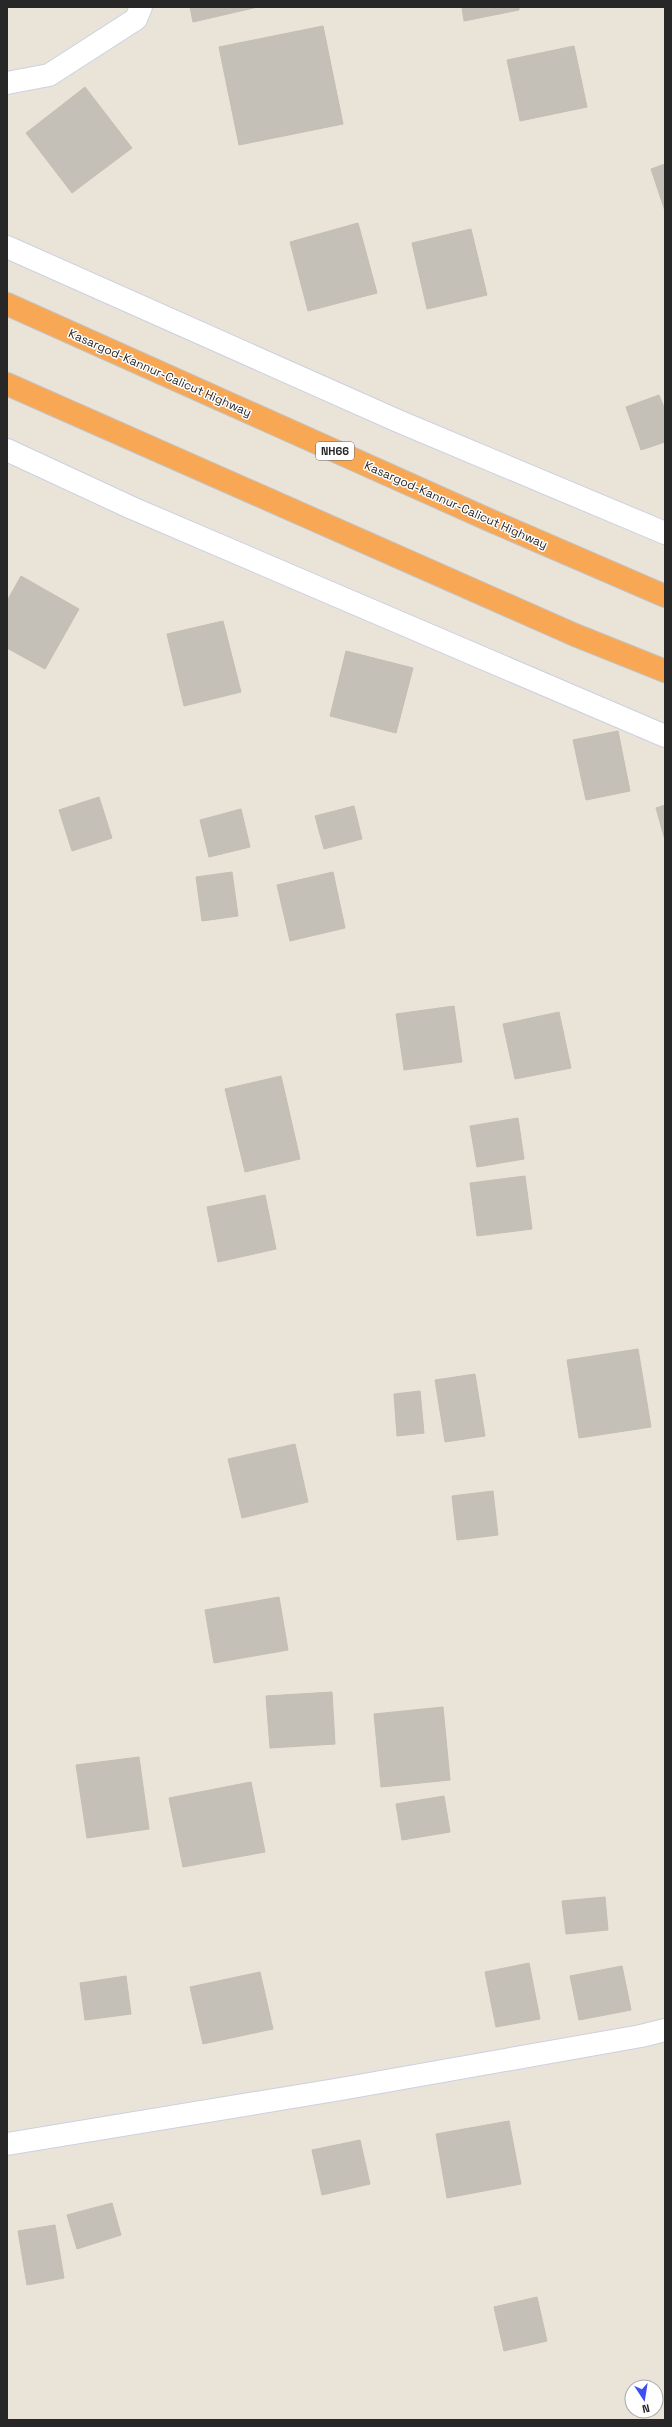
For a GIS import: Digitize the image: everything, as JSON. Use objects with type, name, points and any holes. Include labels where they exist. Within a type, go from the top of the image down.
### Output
[{"type":"highway","name":"Kasargod-Kannur-Calicut Highway","points":[[7,304],[487,519],[665,596]]},
{"type":"highway","points":[[7,384],[575,635],[665,671]]},
{"type":"street","points":[[7,83],[49,75],[136,19],[141,7]]},
{"type":"street","points":[[7,247],[398,421],[665,533]]},
{"type":"street","points":[[7,450],[132,508],[665,736]]},
{"type":"street","points":[[7,2144],[341,2089],[641,2036],[665,2030]]},
{"type":"building","points":[[190,7],[258,7],[193,22]]},
{"type":"building","points":[[462,7],[519,7],[519,10],[464,21]]},
{"type":"building","points":[[323,26],[343,124],[239,145],[219,47]]},
{"type":"building","points":[[574,46],[587,107],[520,121],[507,60]]},
{"type":"building","points":[[85,87],[132,148],[72,193],[26,133]]},
{"type":"building","points":[[665,164],[665,211],[651,169]]},
{"type":"building","points":[[358,223],[377,293],[308,311],[290,242]]},
{"type":"building","points":[[471,229],[487,295],[427,309],[412,243]]},
{"type":"building","points":[[659,395],[665,410],[665,442],[641,450],[626,407]]},
{"type":"building","points":[[21,576],[79,609],[45,669],[7,648],[7,601]]},
{"type":"building","points":[[223,621],[241,692],[184,706],[167,634]]},
{"type":"building","points":[[346,651],[413,668],[396,733],[330,716]]},
{"type":"building","points":[[618,731],[630,791],[586,800],[573,740]]},
{"type":"building","points":[[99,797],[112,838],[72,851],[59,810]]},
{"type":"building","points":[[665,805],[665,840],[656,808]]},
{"type":"building","points":[[354,806],[362,839],[324,849],[315,816]]},
{"type":"building","points":[[241,809],[250,847],[209,857],[200,820]]},
{"type":"building","points":[[232,872],[238,916],[202,921],[196,877]]},
{"type":"building","points":[[333,872],[345,928],[290,941],[277,885]]},
{"type":"building","points":[[454,1006],[462,1062],[404,1070],[396,1014]]},
{"type":"building","points":[[559,1012],[571,1068],[515,1079],[503,1024]]},
{"type":"building","points":[[281,1076],[300,1159],[245,1172],[225,1089]]},
{"type":"building","points":[[518,1118],[524,1159],[477,1167],[470,1126]]},
{"type":"building","points":[[525,1176],[532,1229],[477,1236],[470,1183]]},
{"type":"building","points":[[265,1195],[276,1249],[218,1262],[207,1207]]},
{"type":"building","points":[[638,1349],[651,1427],[579,1438],[567,1360]]},
{"type":"building","points":[[475,1374],[485,1436],[445,1442],[435,1380]]},
{"type":"building","points":[[420,1391],[424,1433],[397,1436],[394,1394]]},
{"type":"building","points":[[295,1444],[308,1502],[242,1518],[228,1459]]},
{"type":"building","points":[[493,1491],[498,1535],[457,1540],[452,1496]]},
{"type":"building","points":[[279,1597],[288,1650],[214,1663],[205,1610]]},
{"type":"building","points":[[332,1692],[335,1744],[270,1748],[266,1696]]},
{"type":"building","points":[[443,1707],[450,1780],[381,1787],[374,1714]]},
{"type":"building","points":[[139,1757],[149,1829],[87,1838],[76,1765]]},
{"type":"building","points":[[251,1782],[265,1852],[183,1867],[169,1798]]},
{"type":"building","points":[[444,1796],[450,1832],[402,1840],[396,1804]]},
{"type":"building","points":[[605,1897],[608,1930],[566,1934],[562,1901]]},
{"type":"building","points":[[529,1963],[540,2019],[496,2027],[485,1972]]},
{"type":"building","points":[[622,1966],[631,2010],[579,2020],[570,1976]]},
{"type":"building","points":[[260,1972],[273,2029],[203,2044],[190,1987]]},
{"type":"building","points":[[126,1976],[131,2014],[85,2020],[80,1983]]},
{"type":"building","points":[[509,2121],[521,2184],[447,2198],[436,2134]]},
{"type":"building","points":[[360,2140],[370,2184],[322,2195],[312,2150]]},
{"type":"building","points":[[112,2203],[121,2235],[77,2249],[67,2215]]},
{"type":"building","points":[[55,2225],[64,2278],[27,2285],[18,2231]]},
{"type":"building","points":[[537,2297],[547,2341],[504,2351],[494,2307]]}]
